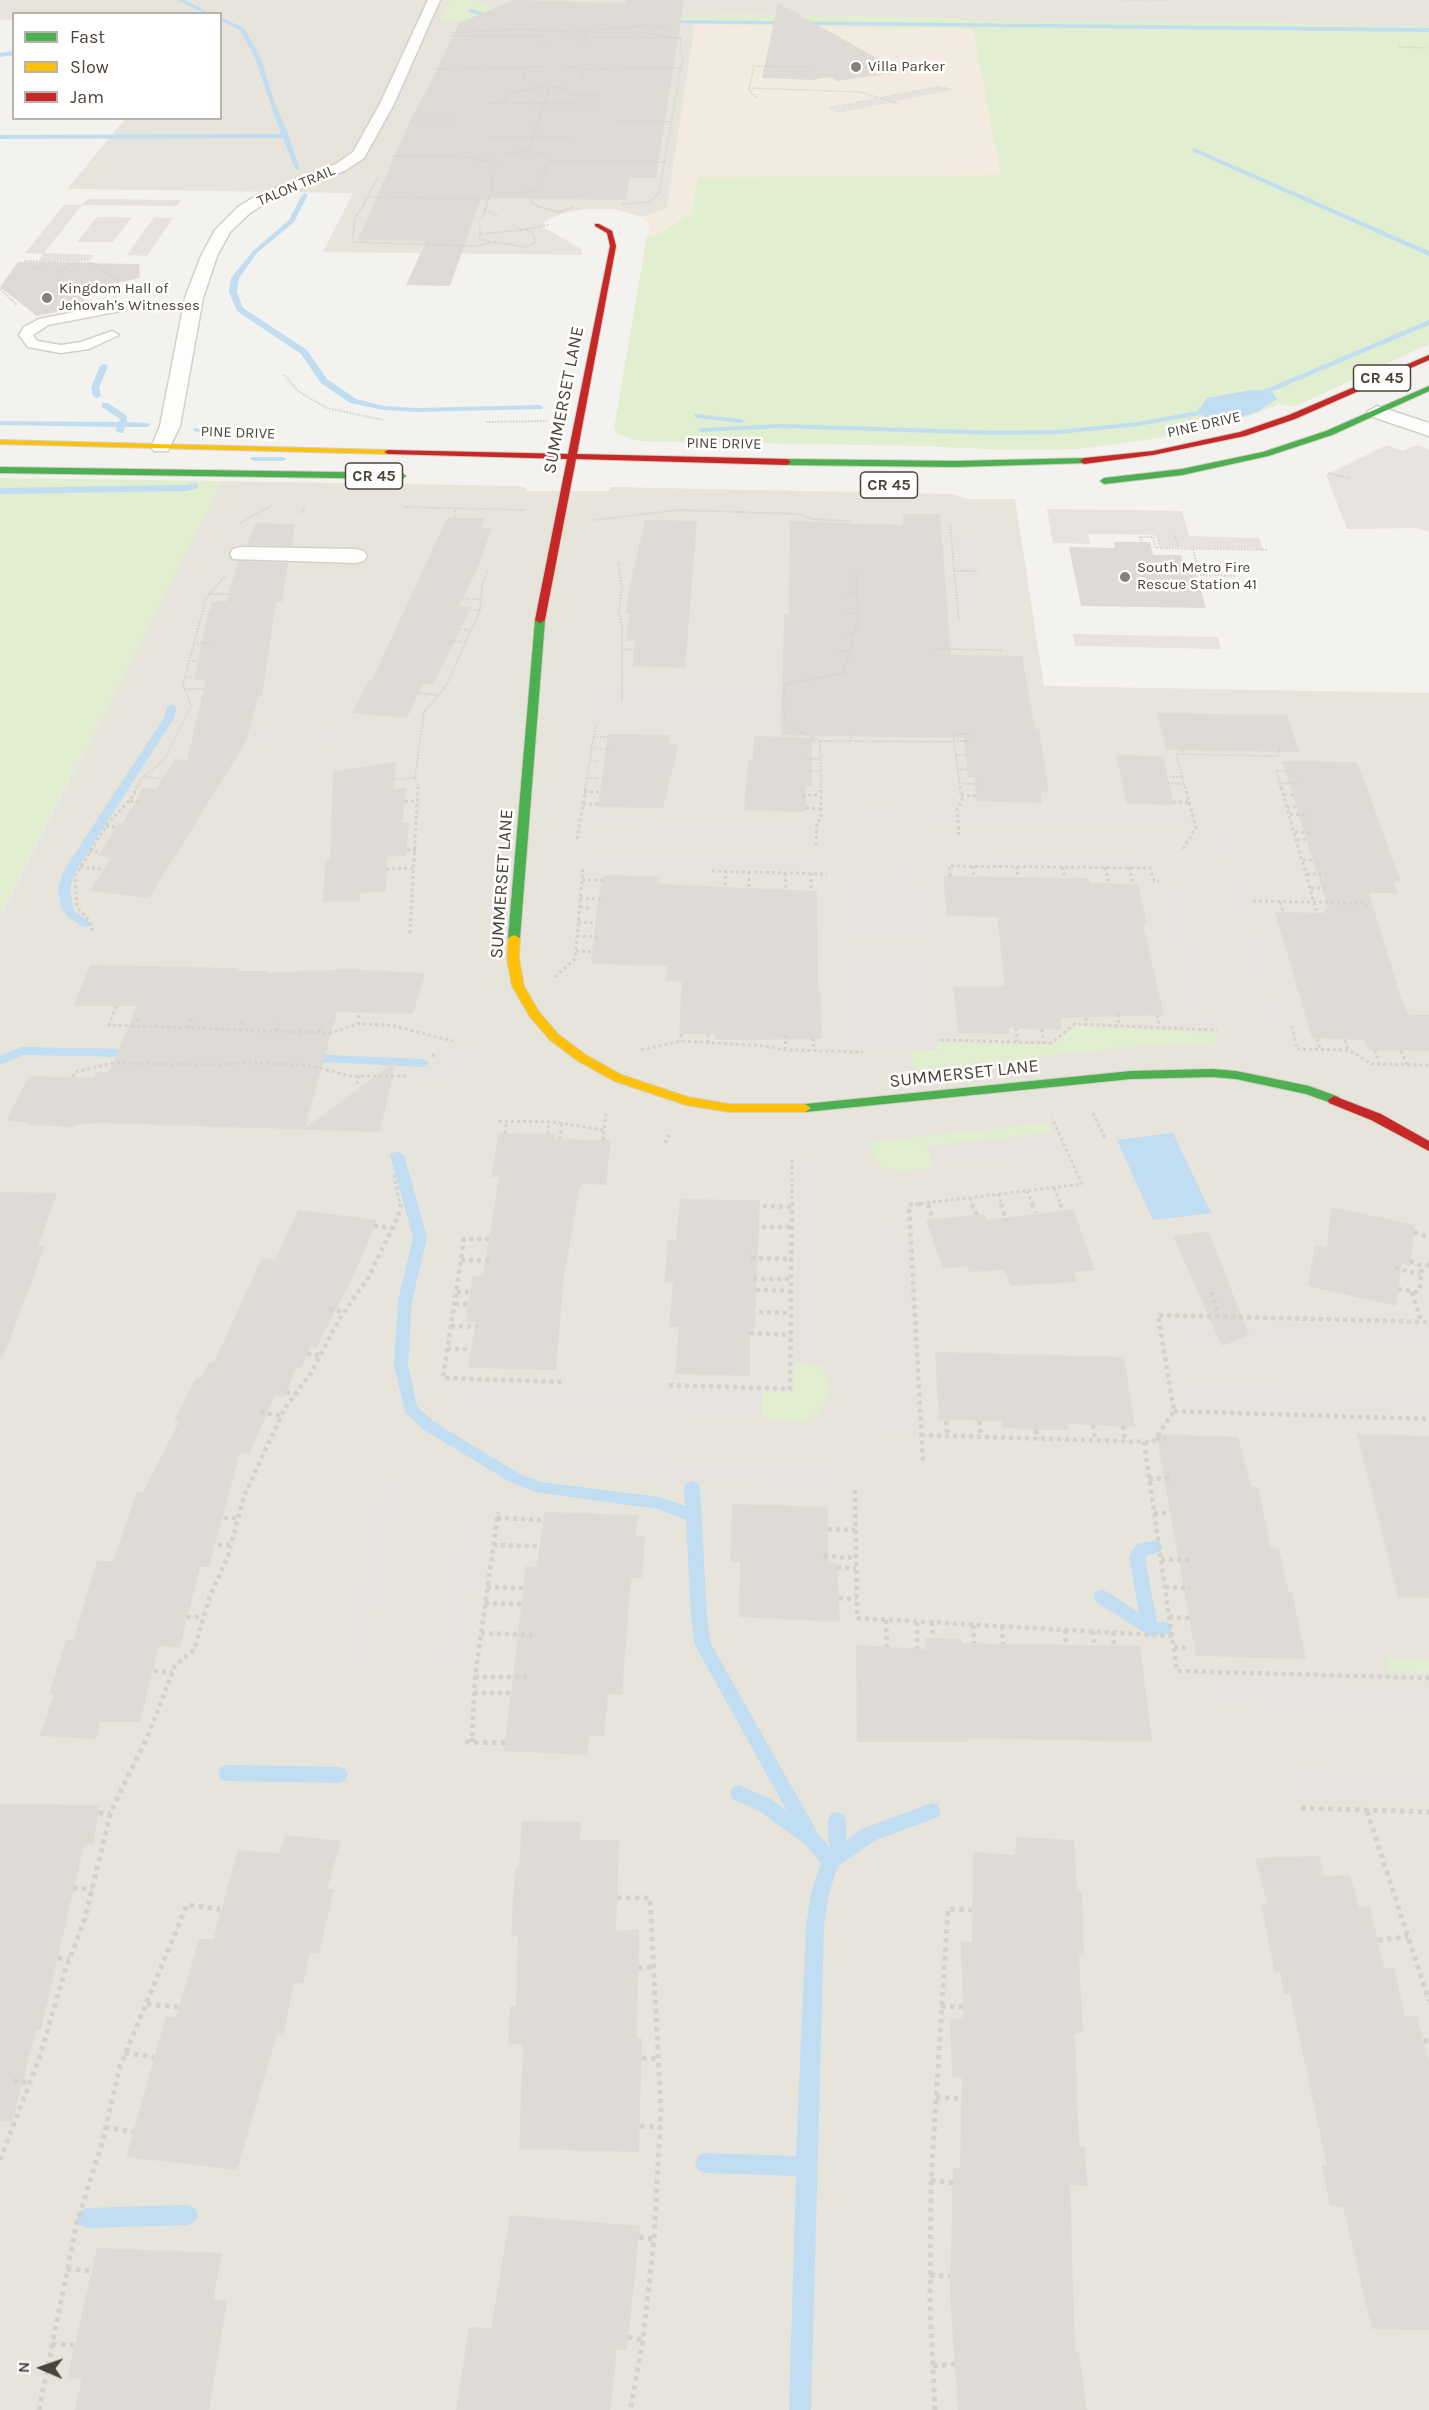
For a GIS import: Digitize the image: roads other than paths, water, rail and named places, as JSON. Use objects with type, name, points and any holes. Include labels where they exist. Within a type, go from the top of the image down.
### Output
[{"type":"main road","name":"SUMMERSET LANE","points":[[597,225],[610,232],[614,246],[570,458],[537,640],[513,959],[524,997],[543,1025],[566,1048],[602,1070],[637,1086],[703,1104],[756,1110],[806,1108],[1140,1074],[1236,1075],[1310,1090],[1341,1101],[1376,1117],[1429,1147]]},
{"type":"main road","name":"PINE DRIVE","points":[[0,442],[570,458],[956,464],[1052,463],[1118,458],[1206,443],[1268,426],[1429,357]]},
{"type":"main road","name":"CR 45","points":[[1092,482],[1156,476],[1241,460],[1319,437],[1429,388]]},
{"type":"main road","name":"CR 45","points":[[0,470],[416,477]]},
{"type":"street","name":"TALON TRAIL","points":[[161,447],[170,426],[194,298],[209,256],[219,237],[244,210],[277,192],[341,167],[359,155],[387,104],[434,0]]},
{"type":"street","points":[[1377,412],[1429,430]]},
{"type":"street","points":[[241,554],[356,556]]},
{"type":"lane","points":[[112,334],[84,346],[61,349],[33,344],[26,335],[29,330],[44,322],[115,308]]},
{"type":"water","points":[[1251,390],[1271,391],[1277,399],[1259,411],[1238,418],[1210,420],[1197,412],[1207,398]]},
{"type":"water","points":[[1173,1133],[1211,1213],[1153,1220],[1117,1140]]},
{"type":"waterway","points":[[181,0],[206,12]]},
{"type":"waterway","points":[[470,11],[497,18]]},
{"type":"waterway","points":[[222,19],[242,29],[258,58],[285,136]]},
{"type":"waterway","points":[[663,22],[1429,30]]},
{"type":"waterway","points":[[0,55],[12,53]]},
{"type":"waterway","points":[[0,137],[285,136]]},
{"type":"waterway","points":[[285,136],[298,169]]},
{"type":"waterway","points":[[1194,150],[1429,254]]},
{"type":"waterway","points":[[305,195],[292,221],[255,252],[235,278],[233,292],[240,309],[304,352],[324,381],[353,401],[384,408],[416,410],[539,407]]},
{"type":"waterway","points":[[1249,398],[1429,322]]},
{"type":"waterway","points":[[97,396],[95,388],[104,366]]},
{"type":"waterway","points":[[105,405],[124,418],[122,425]]},
{"type":"waterway","points":[[702,430],[782,426],[1000,433],[1059,432],[1138,424],[1214,410]]},
{"type":"waterway","points":[[698,416],[741,421]]},
{"type":"waterway","points":[[0,423],[122,425]]},
{"type":"waterway","points":[[120,431],[122,425]]},
{"type":"waterway","points":[[122,425],[147,425]]},
{"type":"waterway","points":[[197,430],[210,433]]},
{"type":"waterway","points":[[254,459],[283,459]]},
{"type":"waterway","points":[[0,491],[195,486]]},
{"type":"waterway","points":[[86,924],[72,915],[67,907],[64,889],[66,881],[72,867],[169,718],[172,707]]},
{"type":"waterway","points":[[0,1061],[21,1051],[133,1053]]},
{"type":"waterway","points":[[306,1058],[423,1063]]},
{"type":"waterway","points":[[397,1155],[420,1237],[405,1301],[401,1365],[410,1408],[429,1426],[515,1478],[540,1488],[659,1503],[693,1516]]},
{"type":"waterway","points":[[692,1487],[699,1618],[703,1645],[813,1841],[831,1861]]},
{"type":"waterway","points":[[1150,1629],[1137,1556],[1143,1549],[1154,1547]]},
{"type":"waterway","points":[[1102,1597],[1150,1629]]},
{"type":"waterway","points":[[1150,1629],[1164,1628]]},
{"type":"waterway","points":[[227,1773],[339,1775]]},
{"type":"waterway","points":[[739,1793],[765,1805],[808,1837]]},
{"type":"waterway","points":[[842,1854],[870,1834],[932,1811]]},
{"type":"waterway","points":[[837,1820],[837,1841],[842,1854]]},
{"type":"waterway","points":[[831,1861],[842,1854]]},
{"type":"waterway","points":[[806,2166],[815,1926],[820,1893],[831,1861]]},
{"type":"waterway","points":[[705,2163],[806,2166]]},
{"type":"waterway","points":[[800,2410],[806,2166]]},
{"type":"waterway","points":[[87,2218],[188,2215]]},
{"type":"place","name":"Villa Parker","points":[[856,67]]},
{"type":"place","name":"Kingdom Hall of Jehovah's Witnesses","points":[[47,298]]},
{"type":"place","name":"South Metro Fire Rescue Station 41","points":[[1125,577]]}]
